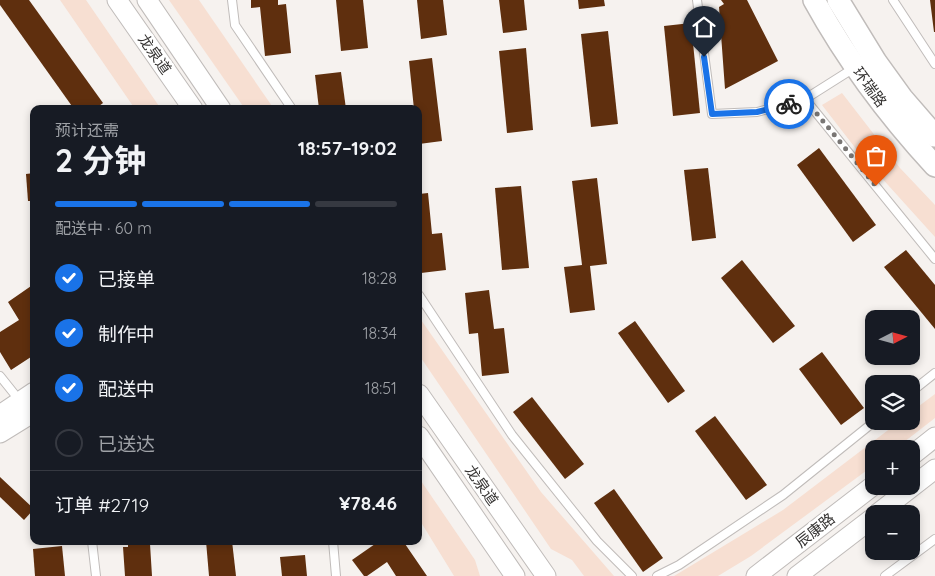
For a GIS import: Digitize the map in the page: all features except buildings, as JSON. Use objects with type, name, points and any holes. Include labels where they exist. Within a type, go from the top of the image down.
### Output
[{"type":"main road","name":"环瑞路","points":[[814,0],[855,67],[888,112],[935,166]]},
{"type":"main road","name":"环瑞路","points":[[838,0],[876,62],[902,98],[935,136]]},
{"type":"street","name":"龙泉道","points":[[117,0],[190,105]]},
{"type":"street","name":"龙泉道","points":[[147,0],[218,105]]},
{"type":"street","name":"龙泉道","points":[[422,398],[546,576]]},
{"type":"street","points":[[0,415],[30,409]]},
{"type":"street","points":[[0,433],[30,409]]},
{"type":"street","points":[[920,449],[935,437]]},
{"type":"street","name":"龙泉道","points":[[422,440],[515,576]]},
{"type":"street","points":[[889,505],[935,469]]},
{"type":"street","name":"辰康路","points":[[756,576],[865,492]]},
{"type":"street","name":"辰康路","points":[[798,576],[865,524]]},
{"type":"lane","points":[[232,0],[235,25],[289,105]]},
{"type":"lane","points":[[697,0],[712,114],[757,112],[805,99],[855,67]]},
{"type":"lane","points":[[893,0],[935,64]]},
{"type":"lane","points":[[805,99],[935,259]]},
{"type":"lane","points":[[422,300],[512,435],[597,541],[632,576]]},
{"type":"lane","points":[[920,385],[935,373]]},
{"type":"lane","points":[[0,376],[30,409]]},
{"type":"lane","points":[[657,576],[679,565],[783,495],[865,429]]},
{"type":"lane","points":[[885,576],[935,539]]},
{"type":"lane","points":[[92,545],[96,576]]},
{"type":"lane","points":[[333,545],[336,576]]},
{"type":"shaded area","points":[[60,0],[86,0],[158,105],[132,105]]},
{"type":"shaded area","points":[[169,0],[199,0],[271,105],[242,105]]},
{"type":"shaded area","points":[[842,93],[900,168],[935,205],[935,237],[860,154],[822,105]]},
{"type":"shaded area","points":[[422,321],[541,492],[614,576],[584,576],[572,560],[551,549],[422,359]]},
{"type":"shaded area","points":[[935,394],[935,418],[920,430],[920,405]]},
{"type":"shaded area","points":[[888,430],[920,430],[907,440],[875,440]]},
{"type":"shaded area","points":[[865,448],[865,472],[751,556],[718,576],[674,576],[783,510]]},
{"type":"shaded area","points":[[422,482],[475,560],[480,576],[454,576],[422,524]]},
{"type":"way so far","points":[[789,104],[805,99],[876,186]]},
{"type":"route","points":[[704,57],[712,114],[757,112],[789,104]]}]
